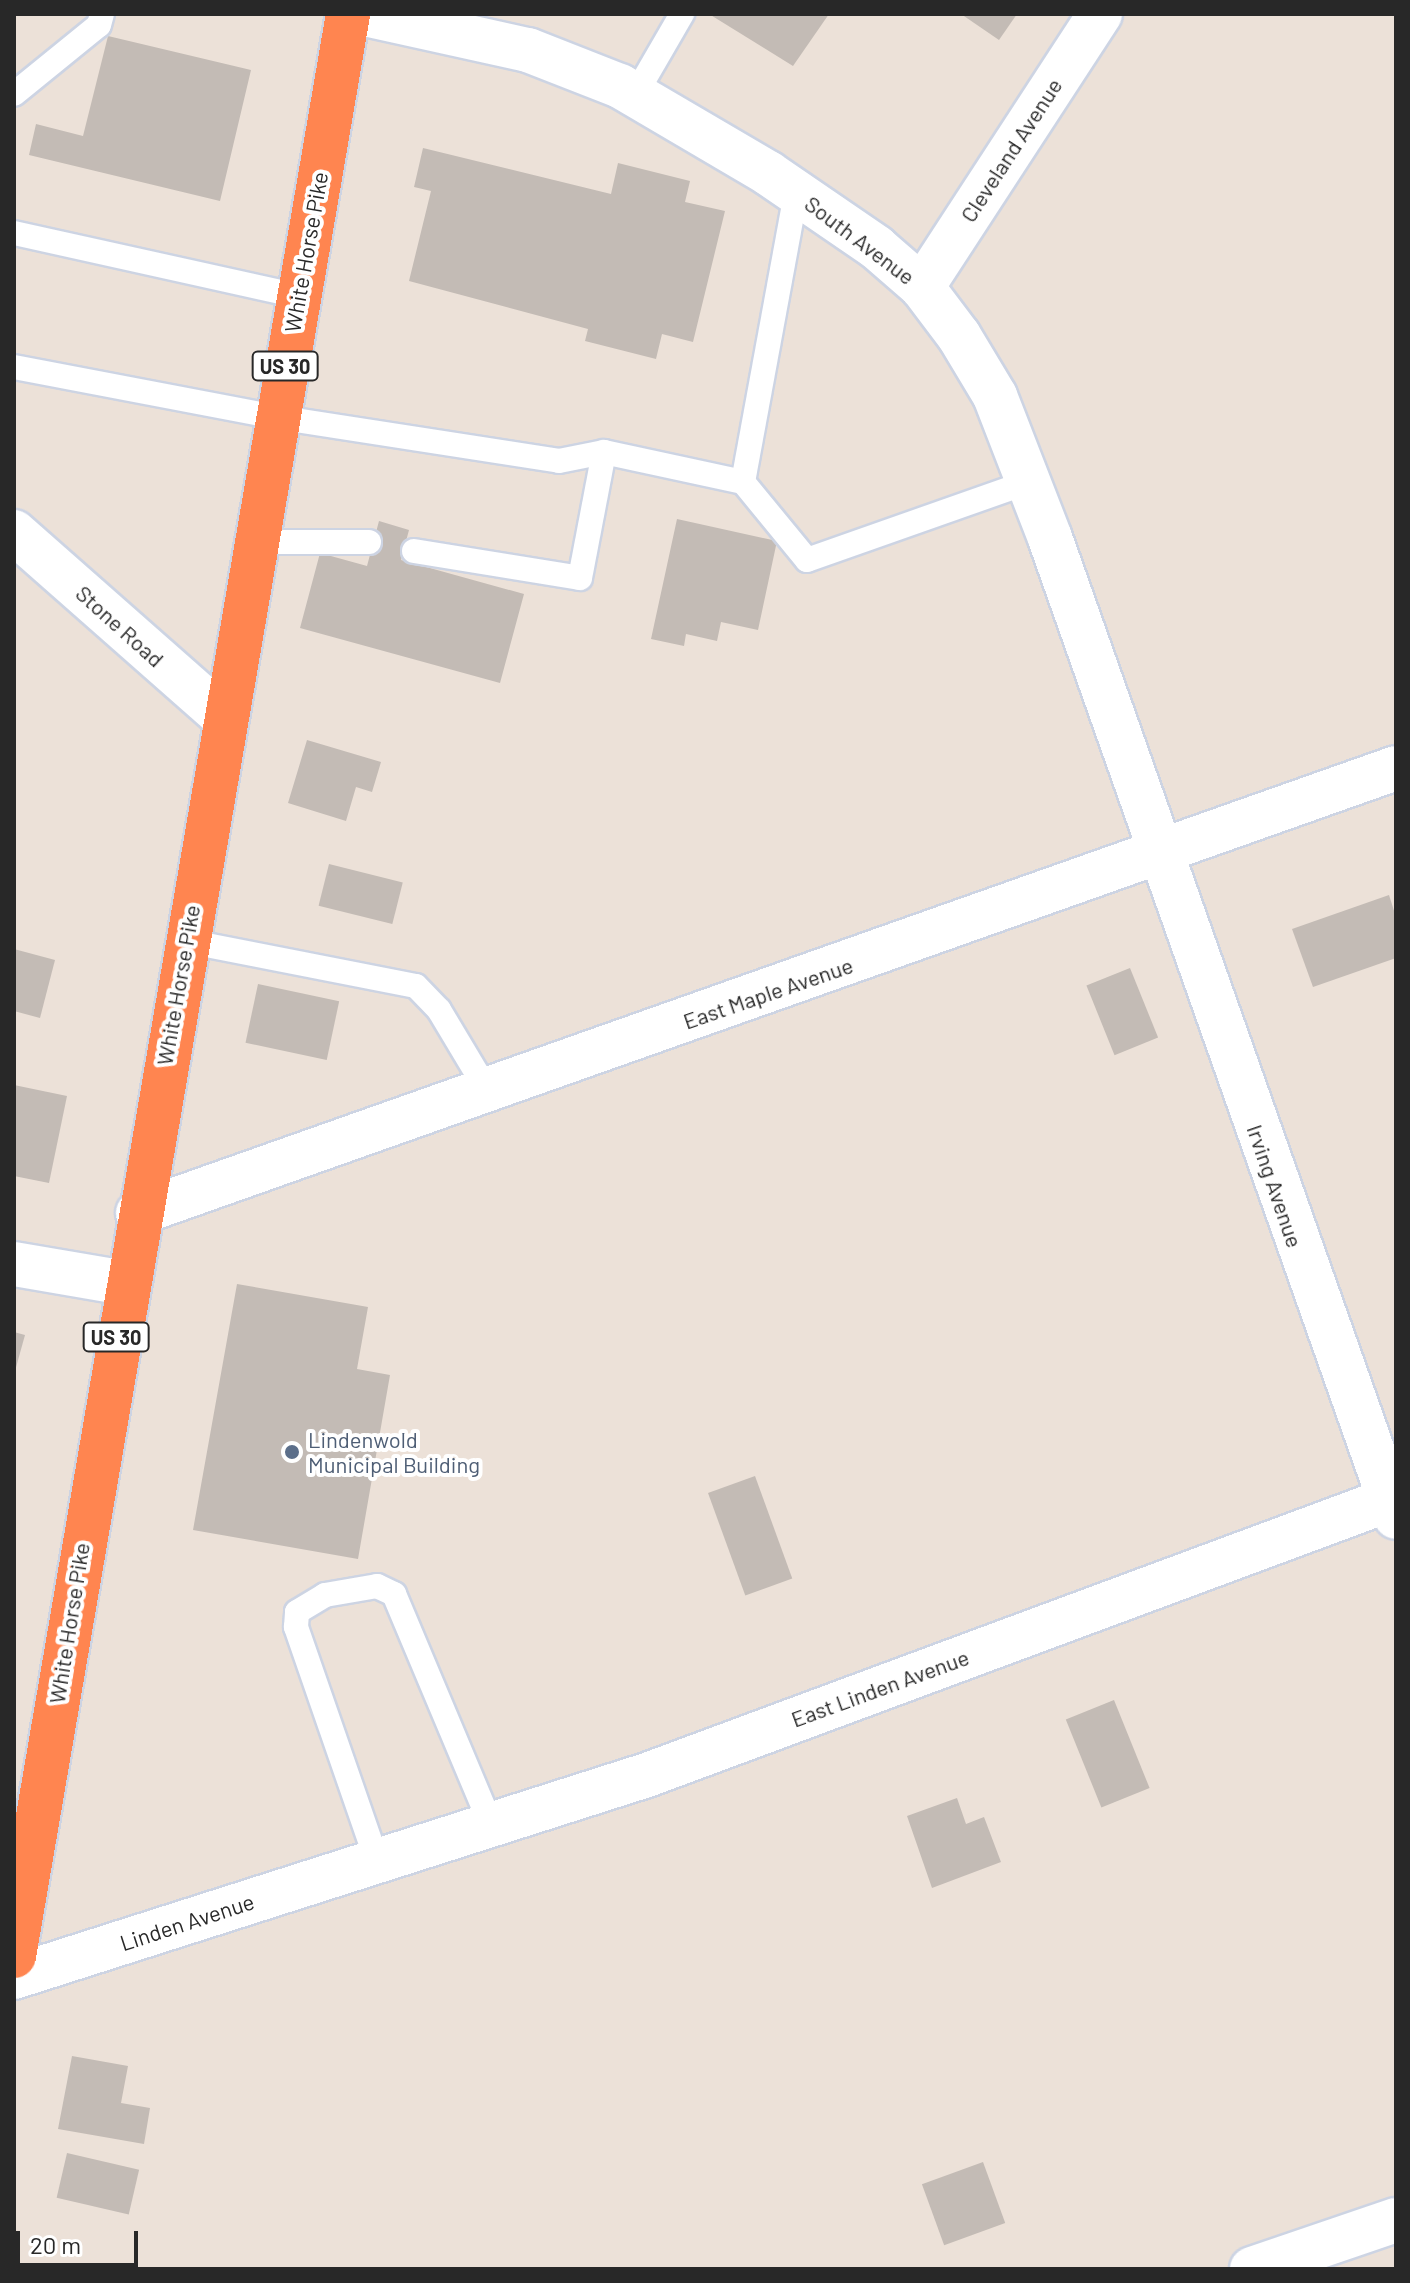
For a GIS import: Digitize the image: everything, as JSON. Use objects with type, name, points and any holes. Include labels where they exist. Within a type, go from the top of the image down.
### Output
[{"type":"highway","name":"White Horse Pike","points":[[14,1956],[125,1283],[348,14]]},
{"type":"street","name":"South Avenue","points":[[365,14],[528,50],[635,95],[796,192],[922,287],[995,396],[1159,853]]},
{"type":"street","name":"Cleveland Avenue","points":[[922,287],[1100,14]]},
{"type":"street","name":"Stone Road","points":[[14,532],[226,719]]},
{"type":"street","name":"East Maple Avenue","points":[[138,1213],[488,1092],[1396,768]]},
{"type":"street","name":"Irving Avenue","points":[[1159,853],[1394,1505]]},
{"type":"street","points":[[14,1264],[125,1283]]},
{"type":"street","name":"East Linden Avenue","points":[[369,1864],[647,1775],[1394,1505]]},
{"type":"street","name":"Linden Avenue","points":[[14,1977],[369,1864]]},
{"type":"street","points":[[1252,2269],[1396,2220]]},
{"type":"lane","points":[[14,94],[99,25],[102,14]]},
{"type":"lane","points":[[635,95],[682,14]]},
{"type":"lane","points":[[743,482],[796,192]]},
{"type":"lane","points":[[15,242],[298,296]]},
{"type":"lane","points":[[14,367],[276,417],[559,461],[604,452],[743,482],[807,560],[1028,482]]},
{"type":"lane","points":[[414,551],[580,578],[604,452]]},
{"type":"lane","points":[[254,542],[369,542]]},
{"type":"lane","points":[[186,941],[416,986],[439,1010],[488,1092]]},
{"type":"lane","points":[[369,1864],[296,1627],[297,1612],[325,1595],[377,1586],[394,1594],[491,1825]]},
{"type":"building","points":[[709,14],[829,14],[793,66]]},
{"type":"building","points":[[961,14],[1017,14],[999,40]]},
{"type":"building","points":[[108,36],[251,70],[220,201],[29,155],[36,124],[83,136]]},
{"type":"building","points":[[423,148],[611,194],[618,163],[690,181],[685,202],[725,211],[693,342],[662,334],[656,359],[585,341],[588,329],[409,281],[431,191],[414,187]]},
{"type":"building","points":[[677,519],[777,541],[758,630],[721,622],[717,641],[686,634],[684,646],[651,639]]},
{"type":"building","points":[[379,521],[409,530],[401,560],[524,594],[500,683],[300,628],[320,553],[367,566]]},
{"type":"building","points":[[307,740],[381,762],[372,792],[356,787],[346,821],[288,803]]},
{"type":"building","points":[[329,864],[403,882],[392,924],[319,906]]},
{"type":"building","points":[[1389,895],[1396,917],[1396,958],[1313,987],[1292,929]]},
{"type":"building","points":[[14,949],[55,960],[40,1018],[14,1011]]},
{"type":"building","points":[[1130,968],[1158,1038],[1115,1055],[1086,986]]},
{"type":"building","points":[[258,984],[339,1001],[327,1060],[246,1043]]},
{"type":"building","points":[[14,1085],[67,1096],[49,1183],[14,1176]]},
{"type":"building","name":"Lindenwold Municipal Building","points":[[237,1284],[368,1307],[357,1369],[390,1375],[358,1559],[193,1530]]},
{"type":"building","points":[[14,1332],[25,1335],[15,1371],[14,1371]]},
{"type":"building","points":[[755,1476],[792,1578],[745,1596],[708,1493]]},
{"type":"building","points":[[1114,1700],[1150,1788],[1101,1808],[1066,1719]]},
{"type":"building","points":[[957,1798],[966,1824],[984,1817],[1001,1862],[932,1888],[907,1816]]},
{"type":"building","points":[[72,2056],[128,2066],[121,2103],[150,2108],[144,2144],[58,2129]]},
{"type":"building","points":[[67,2153],[139,2170],[129,2214],[57,2198]]},
{"type":"building","points":[[983,2162],[1005,2223],[944,2245],[922,2184]]},
{"type":"place","name":"Lindenwold Municipal Building","points":[[292,1452]]}]
